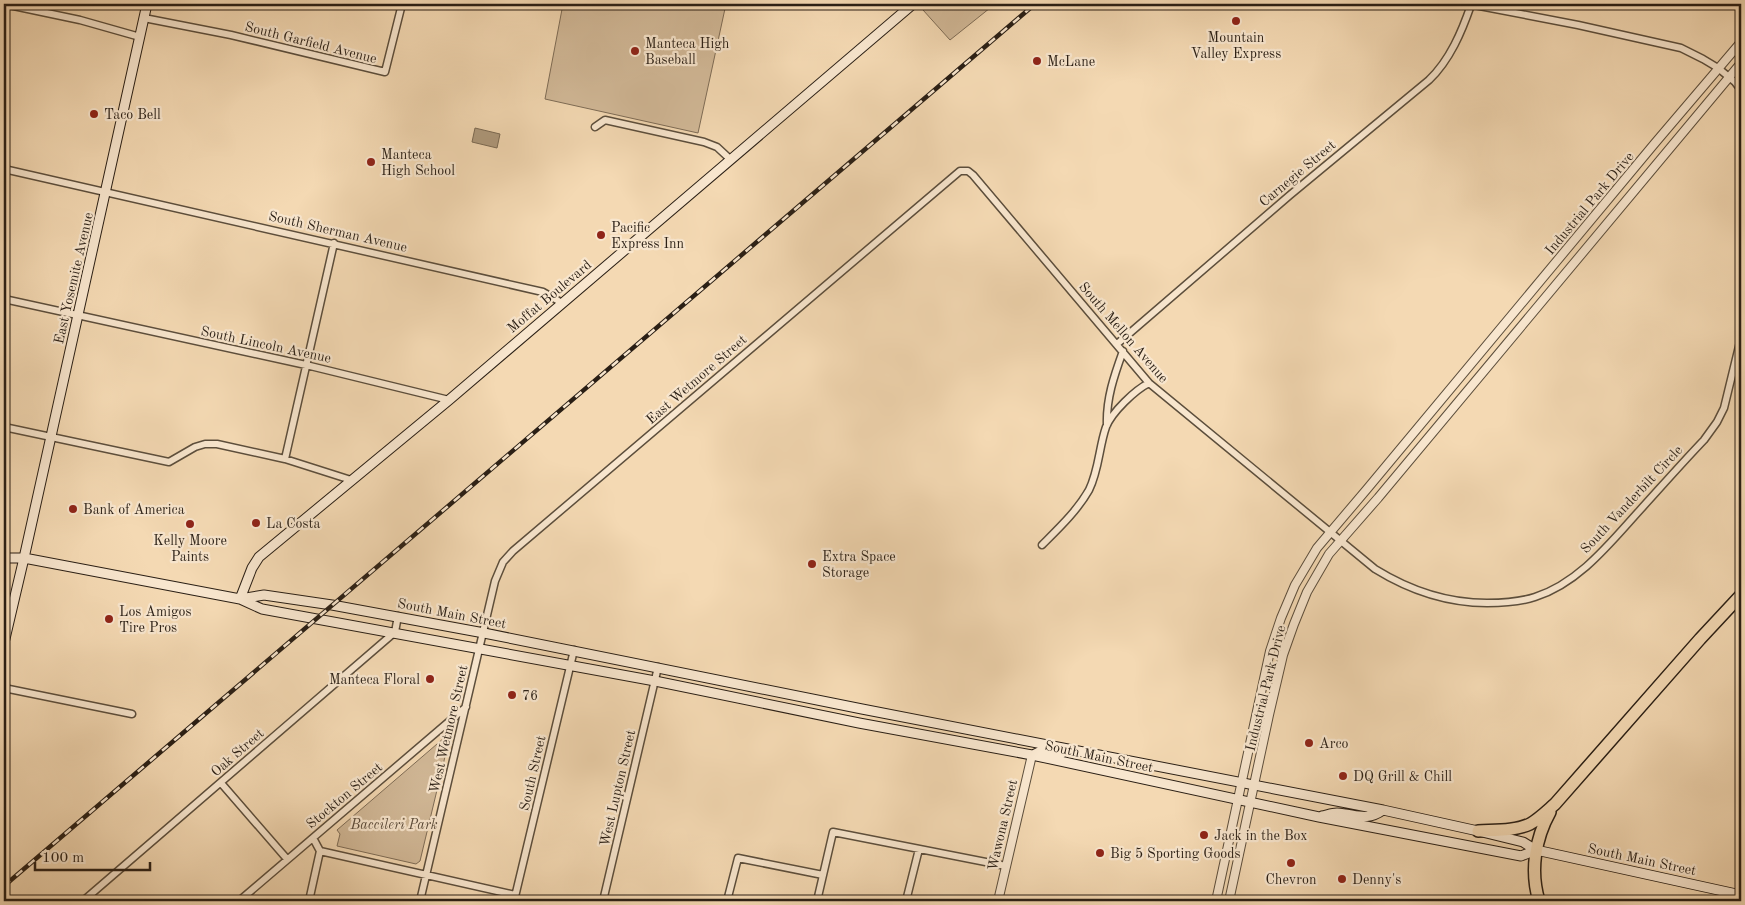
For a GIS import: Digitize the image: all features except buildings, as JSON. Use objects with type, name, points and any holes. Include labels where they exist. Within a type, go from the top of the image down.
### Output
[{"type":"highway","points":[[1478,831],[1528,825],[1555,804],[1700,639],[1741,596]]},
{"type":"highway","points":[[1539,901],[1534,864],[1536,850],[1542,825],[1555,804]]},
{"type":"main road","name":"East Yosemite Avenue","points":[[4,644],[147,4]]},
{"type":"main road","name":"Moffat Boulevard","points":[[240,599],[252,568],[259,557],[449,400],[913,4]]},
{"type":"main road","name":"South Main Street","points":[[4,558],[24,558],[240,599],[262,609],[655,680],[859,723],[1032,755],[1319,817],[1521,856],[1536,850]]},
{"type":"main road","name":"South Main Street","points":[[240,599],[264,595],[332,605],[574,650],[862,709],[1383,810],[1523,842],[1536,850],[1740,895]]},
{"type":"main road","points":[[859,723],[862,709]]},
{"type":"main road","points":[[1032,755],[1038,752],[1069,754],[1079,751]]},
{"type":"main road","points":[[1319,817],[1336,813],[1370,817],[1383,810]]},
{"type":"main road","points":[[1439,840],[1443,823]]},
{"type":"street","points":[[4,4],[80,20],[140,37]]},
{"type":"street","name":"South Garfield Avenue","points":[[144,18],[231,35],[385,72],[402,4]]},
{"type":"street","points":[[1470,4],[1673,46],[1694,53],[1718,68],[1741,90]]},
{"type":"street","name":"Carnegie Street","points":[[1117,344],[1290,195],[1437,73],[1465,23],[1470,4]]},
{"type":"street","name":"Industrial Park Drive","points":[[1216,901],[1270,651],[1281,618],[1306,564],[1330,531],[1741,42]]},
{"type":"street","name":"Industrial Park Drive","points":[[1229,901],[1283,654],[1307,592],[1318,571],[1340,540],[1378,498],[1741,63]]},
{"type":"street","points":[[595,127],[605,120],[704,142],[717,148],[731,160]]},
{"type":"street","name":"South Sherman Avenue","points":[[4,169],[543,292],[562,303]]},
{"type":"street","name":"East Wetmore Street","points":[[480,649],[499,570],[513,551],[953,176],[964,170],[977,179]]},
{"type":"street","name":"South Mellon Avenue","points":[[977,179],[1149,383],[1340,540]]},
{"type":"street","points":[[285,459],[334,243]]},
{"type":"street","name":"South Lincoln Avenue","points":[[4,299],[306,365],[449,400]]},
{"type":"street","name":"South Vanderbilt Circle","points":[[1340,540],[1375,569],[1394,581],[1444,598],[1472,603],[1499,603],[1516,602],[1549,592],[1578,574],[1605,549],[1704,440],[1724,408],[1741,338]]},
{"type":"street","points":[[1042,545],[1078,506],[1089,489],[1095,474],[1107,425],[1106,409],[1110,390],[1123,351]]},
{"type":"street","points":[[1456,381],[1467,391]]},
{"type":"street","points":[[1107,425],[1127,398],[1149,383]]},
{"type":"street","points":[[4,426],[169,462],[195,446],[217,444],[285,459],[351,480]]},
{"type":"street","points":[[1413,432],[1424,443]]},
{"type":"street","points":[[395,632],[398,616]]},
{"type":"street","name":"Oak Street","points":[[83,901],[395,632]]},
{"type":"street","name":"West Wetmore Street","points":[[420,901],[480,649]]},
{"type":"street","name":"South Street","points":[[514,898],[574,650]]},
{"type":"street","points":[[655,680],[658,667]]},
{"type":"street","name":"West Lupton Street","points":[[603,901],[655,680]]},
{"type":"street","points":[[4,688],[132,714]]},
{"type":"street","name":"Stockton Street","points":[[239,901],[466,707]]},
{"type":"street","name":"Wawona Street","points":[[998,901],[1032,755]]},
{"type":"street","points":[[221,783],[287,859]]},
{"type":"street","points":[[817,901],[833,832],[1006,866]]},
{"type":"street","points":[[309,901],[320,851],[314,838]]},
{"type":"street","points":[[906,901],[919,849]]},
{"type":"street","points":[[320,851],[426,875],[514,898]]},
{"type":"street","points":[[728,901],[738,858],[823,874]]},
{"type":"green space","name":"Manteca High Baseball","points":[[563,4],[726,4],[698,133],[545,99]]},
{"type":"green space","points":[[930,4],[995,4],[950,40],[923,10]]},
{"type":"green space","name":"Baccileri Park","points":[[444,738],[449,740],[420,861],[416,864],[337,846],[340,834],[337,830]]},
{"type":"shaded area","points":[[475,128],[500,134],[497,148],[472,142]]},
{"type":"railway","points":[[4,886],[1035,4]]},
{"type":"place","name":"Mountain Valley Express","points":[[1236,21]]},
{"type":"place","name":"Manteca High Baseball","points":[[635,51]]},
{"type":"place","name":"McLane","points":[[1037,61]]},
{"type":"place","name":"Taco Bell","points":[[94,114]]},
{"type":"place","name":"Manteca High School","points":[[371,162]]},
{"type":"place","name":"Pacific Express Inn","points":[[601,235]]},
{"type":"place","name":"Bank of America","points":[[73,509]]},
{"type":"place","name":"La Costa","points":[[256,523]]},
{"type":"place","name":"Kelly Moore Paints","points":[[190,524]]},
{"type":"place","name":"Extra Space Storage","points":[[812,564]]},
{"type":"place","name":"Los Amigos Tire Pros","points":[[109,619]]},
{"type":"place","name":"Manteca Floral","points":[[430,679]]},
{"type":"place","name":"76","points":[[512,695]]},
{"type":"place","name":"Arco","points":[[1309,743]]},
{"type":"place","name":"DQ Grill & Chill","points":[[1343,776]]},
{"type":"place","name":"Jack in the Box","points":[[1204,835]]},
{"type":"place","name":"Big 5 Sporting Goods","points":[[1100,853]]},
{"type":"place","name":"Chevron","points":[[1291,863]]},
{"type":"place","name":"Denny's","points":[[1342,879]]}]
